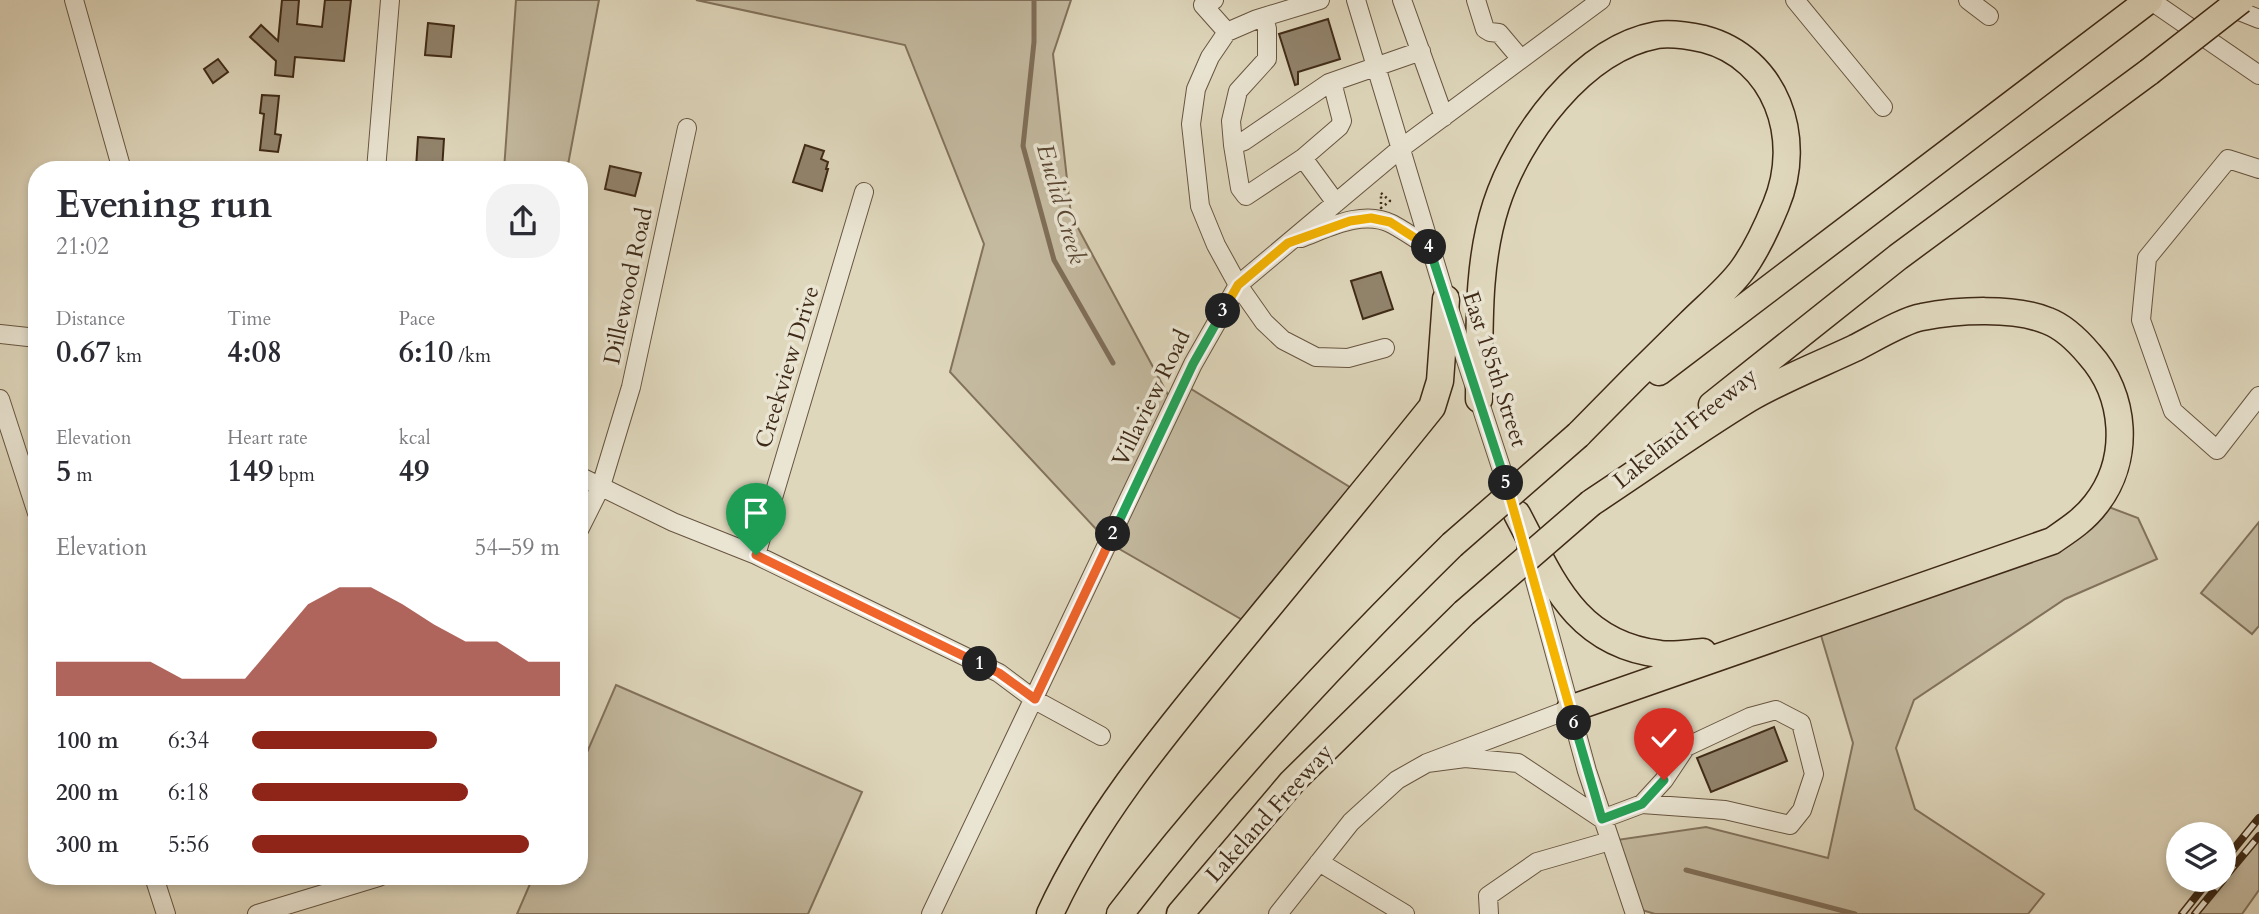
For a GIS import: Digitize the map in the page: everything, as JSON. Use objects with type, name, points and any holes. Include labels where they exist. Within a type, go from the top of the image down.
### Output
[{"type":"highway","points":[[1120,914],[1178,838],[1278,726],[1452,545],[1578,435],[2149,0]]},
{"type":"highway","name":"Lakeland Freeway","points":[[1180,914],[1292,782],[1464,613],[1591,503],[1898,257],[2149,72],[2236,3]]},
{"type":"highway","points":[[1479,399],[1481,278],[1496,205],[1522,147],[1558,99],[1592,64],[1626,44],[1659,35],[1692,36],[1721,44],[1746,59],[1767,81],[1779,104],[1786,131],[1787,151],[1778,201],[1741,271],[1578,435]]},
{"type":"highway","points":[[1050,914],[1065,882],[1122,790],[1184,710],[1432,407],[1440,382],[1446,299]]},
{"type":"highway","points":[[1570,709],[2052,541],[2079,523],[2098,503],[2109,481],[2121,435],[2115,394],[2100,365],[2076,339],[2049,321],[2018,314],[1978,312],[1920,317],[1752,397],[1591,503]]},
{"type":"highway","points":[[1517,514],[1561,596],[1598,632],[1624,646],[1662,655],[1740,649]]},
{"type":"street","points":[[74,0],[119,161]]},
{"type":"street","points":[[377,161],[390,0]]},
{"type":"street","points":[[1214,0],[1203,5],[1227,32]]},
{"type":"street","points":[[1320,0],[1268,10],[1227,32],[1210,57],[1196,89],[1191,124],[1200,206],[1216,245],[1238,285],[1264,322],[1283,340],[1316,357],[1348,358],[1385,348]]},
{"type":"street","name":"East 185th Street","points":[[1356,0],[1430,248],[1517,514],[1602,819],[1635,914]]},
{"type":"street","points":[[1402,0],[1444,117]]},
{"type":"street","points":[[1476,0],[1485,29],[1499,33],[1521,59]]},
{"type":"street","name":"Villaview Road","points":[[931,914],[1193,364],[1238,285],[1400,149],[1601,0]]},
{"type":"street","points":[[1795,0],[1883,107]]},
{"type":"street","points":[[1968,0],[1989,16]]},
{"type":"street","points":[[2149,0],[2259,75]]},
{"type":"street","points":[[2236,3],[2239,11],[2259,19]]},
{"type":"street","points":[[1268,10],[1267,59],[1238,91],[1231,121],[1240,188],[1246,196],[1303,158],[1339,127],[1342,121],[1332,82]]},
{"type":"street","points":[[1233,145],[1244,141],[1323,86],[1421,51]]},
{"type":"street","name":"Dillewood Road","points":[[588,512],[601,486],[631,387],[687,128]]},
{"type":"street","points":[[1303,158],[1336,203]]},
{"type":"street","points":[[2259,169],[2228,159],[2147,258],[2141,320],[2173,411],[2217,450],[2259,396]]},
{"type":"street","name":"Creekview Drive","points":[[756,555],[864,192]]},
{"type":"street","points":[[1288,243],[1350,221],[1371,218],[1390,222],[1430,248]]},
{"type":"street","points":[[0,334],[28,337]]},
{"type":"street","points":[[0,399],[28,485]]},
{"type":"street","points":[[588,480],[673,522],[756,555],[999,673],[1035,699],[1101,736]]},
{"type":"street","points":[[1278,914],[1351,822],[1397,780],[1427,763],[1570,709]]},
{"type":"street","points":[[1427,763],[1465,758],[1518,764],[1602,819],[1642,804],[1725,810],[1790,825],[1802,810],[1814,774],[1801,723],[1776,710],[1750,717],[1686,747],[1664,780],[1642,804]]},
{"type":"street","points":[[1489,914],[1488,896],[1537,862],[1610,841]]},
{"type":"street","points":[[1319,862],[1405,914]]},
{"type":"street","points":[[157,885],[166,914]]},
{"type":"street","points":[[257,914],[353,885]]},
{"type":"shaded area","points":[[516,0],[599,0],[569,161],[505,161]]},
{"type":"shaded area","points":[[696,0],[1071,0],[1053,54],[1071,215],[1173,404],[1183,384],[1361,494],[1253,626],[1109,543],[950,372],[984,244],[905,45]]},
{"type":"shaded area","points":[[2098,503],[2138,518],[2157,559],[2065,599],[1914,700],[1896,748],[1915,809],[2044,894],[2028,914],[1655,914],[1632,907],[1610,841],[1706,827],[1828,858],[1853,743],[1817,622],[1968,571]]},
{"type":"shaded area","points":[[2259,522],[2259,626],[2252,634],[2201,593]]},
{"type":"shaded area","points":[[616,685],[862,792],[808,914],[517,914],[530,885],[588,885],[588,750]]},
{"type":"shaded area","points":[[2259,836],[2259,890],[2242,914],[2195,914],[2213,892],[2236,892],[2236,864]]},
{"type":"building","points":[[282,0],[299,0],[297,24],[322,27],[325,0],[351,0],[344,61],[295,57],[293,77],[275,75],[276,61],[250,37],[261,25],[278,41]]},
{"type":"building","points":[[1328,19],[1340,59],[1298,72],[1298,84],[1295,85],[1279,34]]},
{"type":"building","points":[[428,23],[454,26],[451,57],[425,55]]},
{"type":"building","points":[[218,59],[228,72],[213,83],[204,69]]},
{"type":"building","points":[[262,95],[279,96],[275,134],[281,135],[278,152],[260,150],[264,114],[260,113]]},
{"type":"building","points":[[418,137],[444,139],[443,161],[416,161]]},
{"type":"building","points":[[805,145],[824,151],[821,159],[828,162],[828,169],[822,191],[793,182]]},
{"type":"building","points":[[610,166],[641,173],[635,196],[605,189]]},
{"type":"building","points":[[1381,272],[1393,309],[1363,319],[1351,281]]},
{"type":"building","points":[[1774,727],[1787,761],[1711,792],[1697,758]]},
{"type":"waterway","name":"Euclid Creek","points":[[1034,0],[1034,42],[1023,146],[1054,260],[1113,363]]},
{"type":"waterway","name":"Euclid Creek","points":[[1686,870],[1855,914]]},
{"type":"railway","points":[[2236,846],[2259,818]]},
{"type":"railway","points":[[2236,864],[2259,836]]},
{"type":"railway","points":[[2182,914],[2199,892]]},
{"type":"railway","points":[[2195,914],[2213,892]]},
{"type":"route","points":[[756,555],[999,673],[1035,699],[1193,364],[1238,285],[1288,243],[1350,221],[1371,218],[1390,222],[1430,248],[1517,514],[1602,819],[1642,804],[1664,780]]}]
